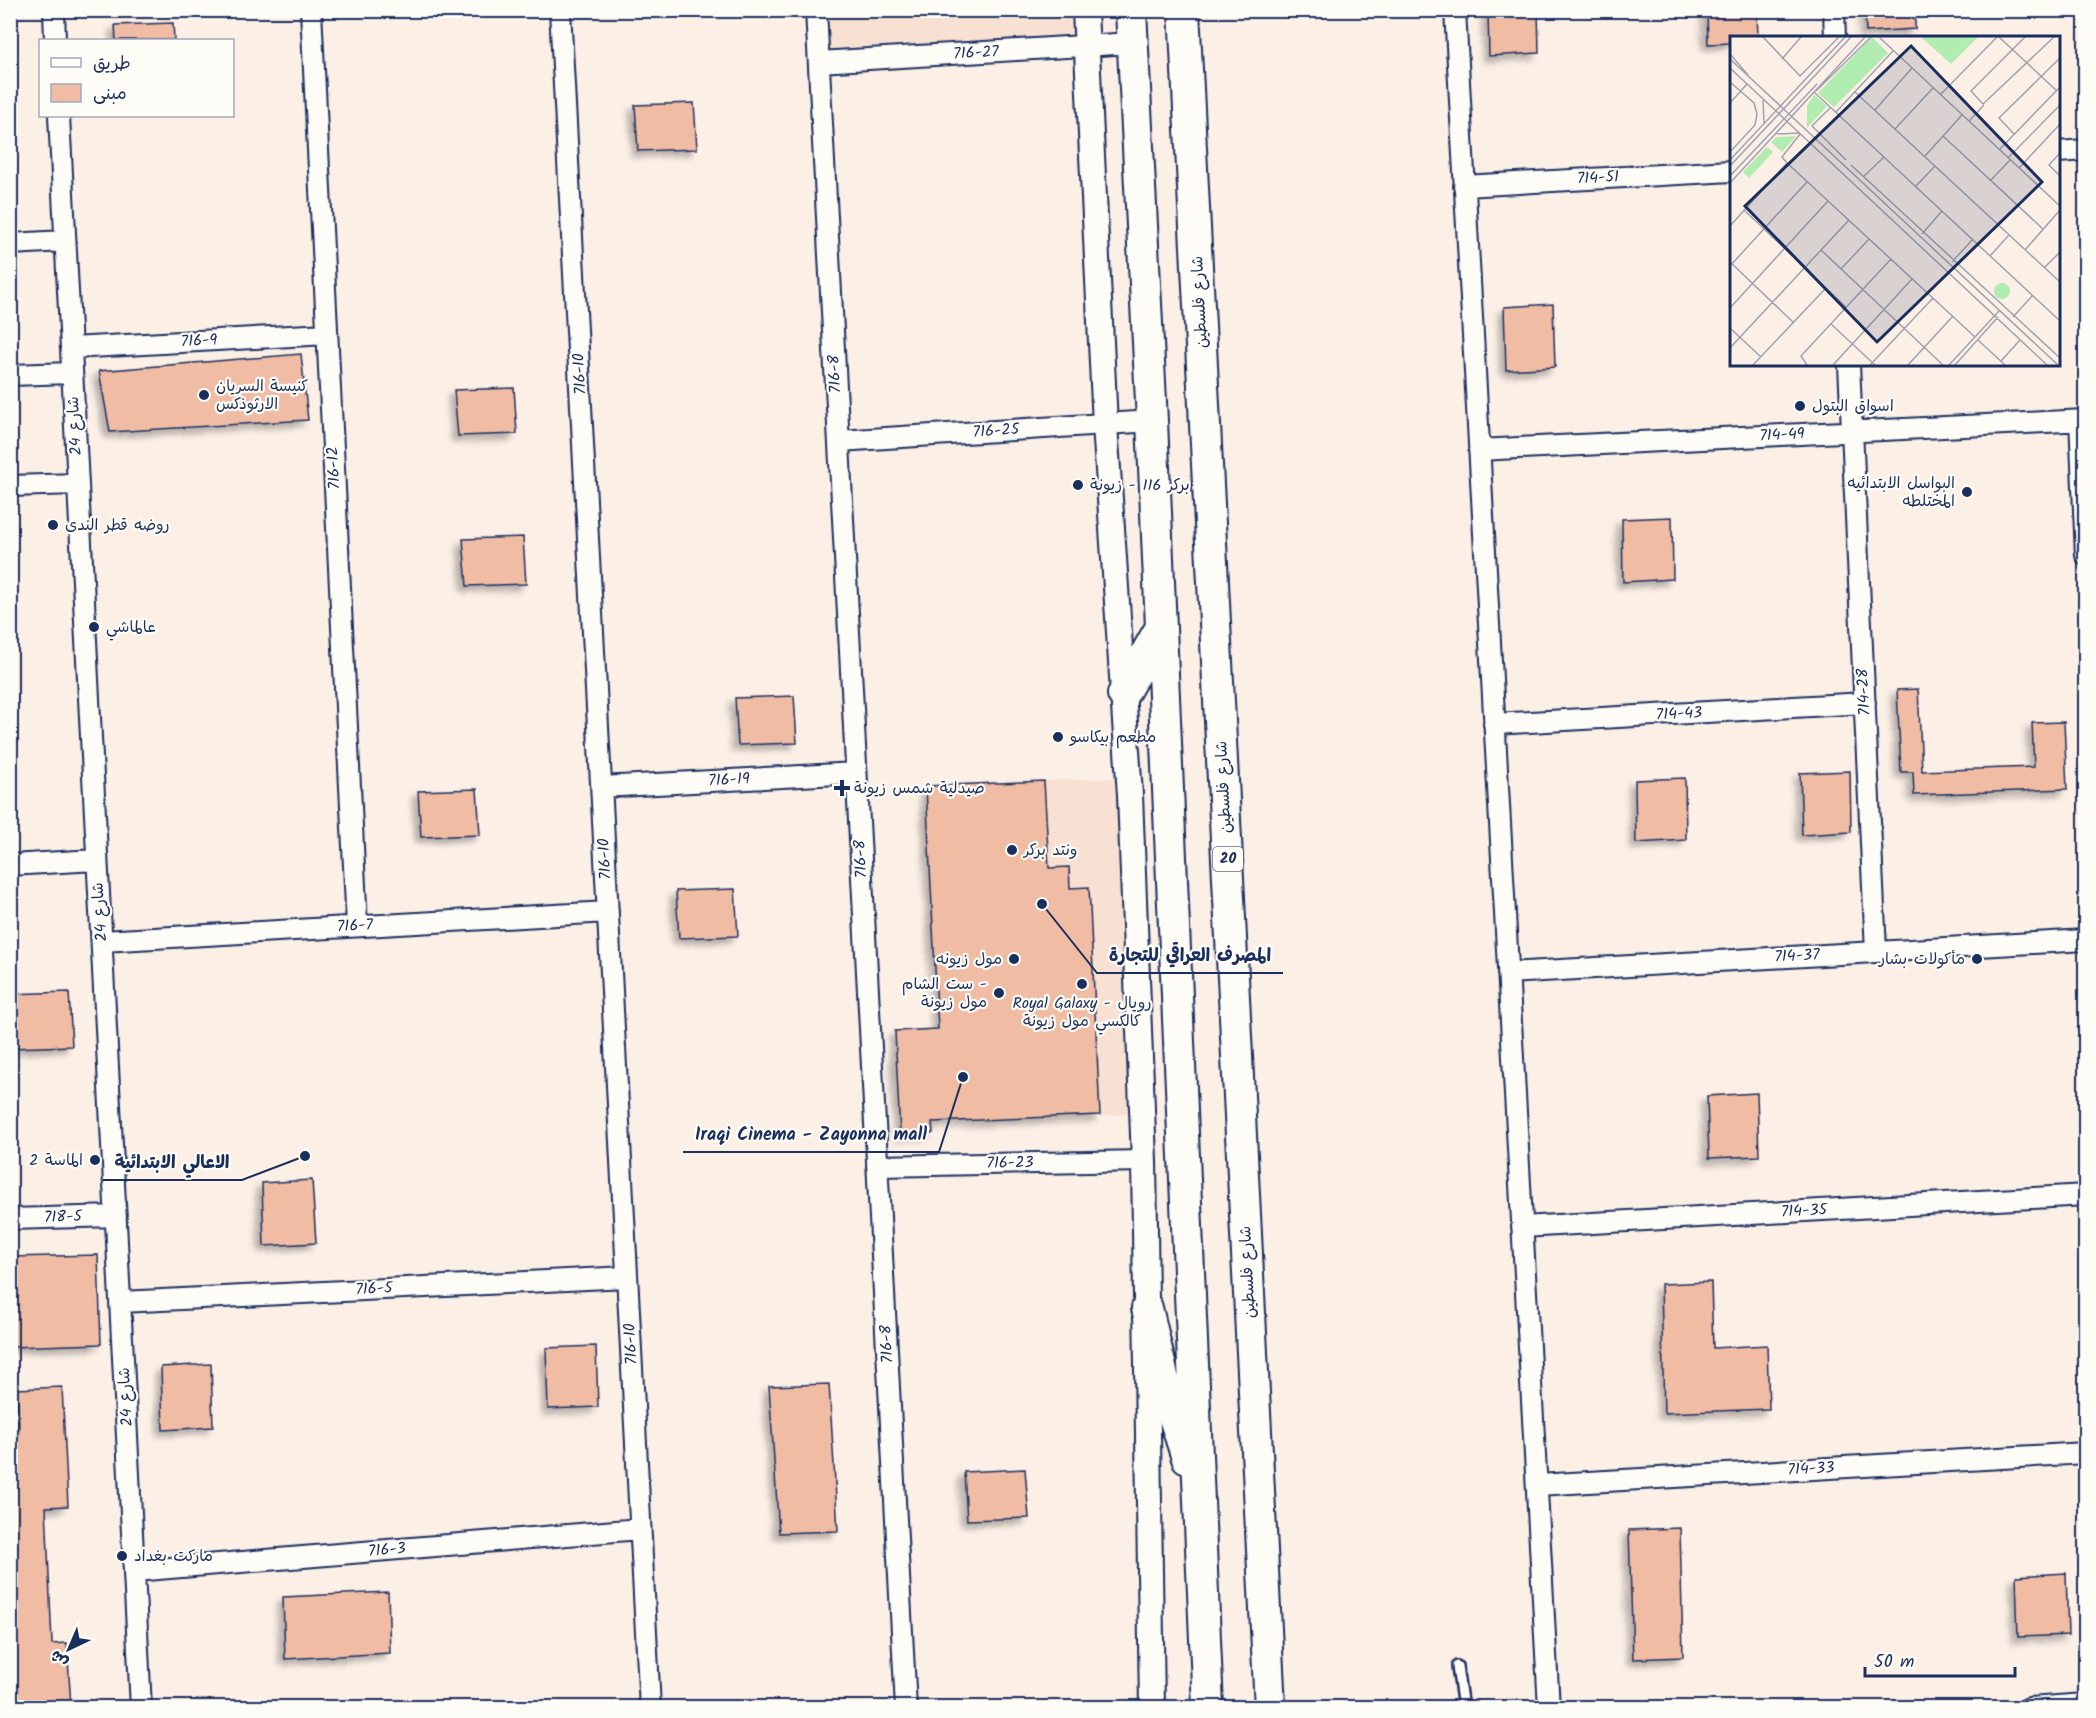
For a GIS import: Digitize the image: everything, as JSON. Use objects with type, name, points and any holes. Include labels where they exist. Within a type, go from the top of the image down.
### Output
[{"type":"main road","points":[[1131,10],[1152,421],[1208,1707]]},
{"type":"main road","name":"شارع فلسطين","points":[[1184,10],[1270,1707]]},
{"type":"main road","points":[[1123,694],[1161,627]]},
{"type":"main road","points":[[1147,1308],[1170,1402],[1200,1494]]},
{"type":"street","points":[[54,10],[55,39]]},
{"type":"street","name":"716-12","points":[[311,10],[357,926]]},
{"type":"street","name":"716-10","points":[[560,10],[650,1707]]},
{"type":"street","name":"716-8","points":[[816,10],[906,1707]]},
{"type":"street","points":[[1085,10],[1106,424],[1130,795],[1144,1161],[1152,1707]]},
{"type":"street","points":[[1455,10],[1549,1707]]},
{"type":"street","points":[[1834,10],[1835,36]]},
{"type":"street","name":"716-27","points":[[819,62],[1132,43]]},
{"type":"street","name":"شارع 24","points":[[59,117],[141,1707]]},
{"type":"street","points":[[2060,152],[2085,150]]},
{"type":"street","name":"714-51","points":[[1464,186],[1730,171]]},
{"type":"street","points":[[10,244],[65,241]]},
{"type":"street","name":"716-9","points":[[71,348],[327,334]]},
{"type":"street","name":"714-28","points":[[1850,366],[1876,952]]},
{"type":"street","points":[[10,375],[72,373]]},
{"type":"street","points":[[2083,420],[2085,555]]},
{"type":"street","name":"714-49","points":[[1479,450],[2083,420]]},
{"type":"street","name":"716-25","points":[[839,441],[1152,421]]},
{"type":"street","points":[[10,486],[78,484]]},
{"type":"street","name":"714-43","points":[[1494,724],[1864,704]]},
{"type":"street","name":"716-19","points":[[602,787],[856,773]]},
{"type":"street","points":[[10,865],[96,860]]},
{"type":"street","name":"716-7","points":[[102,941],[608,912]]},
{"type":"street","name":"714-37","points":[[1508,973],[2085,940]]},
{"type":"street","name":"716-23","points":[[877,1166],[1144,1161]]},
{"type":"street","name":"714-35","points":[[1522,1227],[2085,1195]]},
{"type":"street","name":"718-5","points":[[10,1219],[116,1216]]},
{"type":"street","name":"716-5","points":[[121,1302],[627,1277]]},
{"type":"street","name":"714-33","points":[[1537,1485],[2085,1453]]},
{"type":"street","name":"716-3","points":[[134,1570],[640,1529]]},
{"type":"street","points":[[2029,1707],[2085,1704]]},
{"type":"lane","points":[[1457,1666],[1463,1707]]},
{"type":"shaded area","points":[[816,11],[1085,11],[1087,46],[819,62]]},
{"type":"shaded area","name":"مول زيونه","points":[[1118,778],[1132,1114],[933,1122],[933,1133],[900,1134],[938,1029],[926,786]]},
{"type":"building","points":[[1488,10],[1538,10],[1539,53],[1489,56]]},
{"type":"building","points":[[1707,10],[1757,10],[1758,36],[1730,36],[1730,43],[1708,44]]},
{"type":"building","points":[[1865,10],[1915,10],[1915,29],[1866,32]]},
{"type":"building","points":[[173,23],[174,39],[116,39],[115,25]]},
{"type":"building","points":[[694,103],[697,149],[638,151],[635,105]]},
{"type":"building","points":[[1553,304],[1555,367],[1506,370],[1504,307]]},
{"type":"building","name":"كنيسة السريان الارثوذكس","points":[[301,354],[308,420],[110,432],[99,371]]},
{"type":"building","points":[[514,388],[517,434],[458,436],[454,390]]},
{"type":"building","points":[[1672,517],[1673,579],[1623,582],[1622,519]]},
{"type":"building","points":[[523,537],[526,584],[467,586],[463,539]]},
{"type":"building","points":[[1918,689],[1922,771],[2034,767],[2032,723],[2064,722],[2067,789],[1914,795],[1913,772],[1901,772],[1897,690]]},
{"type":"building","points":[[794,696],[797,743],[738,745],[735,698]]},
{"type":"building","points":[[1850,771],[1851,832],[1802,835],[1800,773]]},
{"type":"building","points":[[1685,778],[1686,840],[1636,843],[1635,780]]},
{"type":"building","name":"مول زيونه","points":[[1044,781],[1049,868],[1069,867],[1070,888],[1089,887],[1100,1115],[932,1122],[933,1133],[900,1134],[895,1031],[938,1029],[926,786]]},
{"type":"building","points":[[477,789],[480,835],[421,837],[418,791]]},
{"type":"building","points":[[735,889],[738,936],[679,938],[676,891]]},
{"type":"building","points":[[69,992],[72,1046],[10,1048],[10,994]]},
{"type":"building","points":[[1757,1093],[1759,1156],[1709,1158],[1707,1096]]},
{"type":"building","points":[[312,1180],[316,1243],[264,1246],[262,1183]]},
{"type":"building","points":[[98,1255],[101,1344],[10,1347],[10,1257]]},
{"type":"building","points":[[1711,1282],[1713,1348],[1767,1345],[1769,1409],[1664,1413],[1661,1284]]},
{"type":"building","points":[[596,1346],[598,1407],[548,1409],[546,1348]]},
{"type":"building","points":[[211,1364],[213,1427],[163,1430],[161,1367]]},
{"type":"building","points":[[829,1384],[838,1531],[779,1533],[769,1386]]},
{"type":"building","points":[[62,1387],[68,1506],[46,1507],[52,1644],[67,1643],[71,1707],[10,1707],[10,1430],[19,1429],[17,1389]]},
{"type":"building","points":[[1025,1469],[1029,1518],[967,1520],[964,1472]]},
{"type":"building","points":[[1680,1528],[1683,1657],[1633,1659],[1629,1530]]},
{"type":"building","points":[[2066,1573],[2068,1635],[2018,1637],[2016,1576]]},
{"type":"building","points":[[388,1592],[390,1653],[285,1659],[283,1597]]},
{"type":"place","name":"كنيسة السريان الارثوذكس","points":[[204,395]]},
{"type":"place","name":"اسواق البتول","points":[[1800,406]]},
{"type":"place","name":"بركر 116 - زيونة","points":[[1078,485]]},
{"type":"place","name":"البواسل الابتدائيه المختلطه","points":[[1967,492]]},
{"type":"place","name":"روضه قطر الندى","points":[[53,525]]},
{"type":"place","name":"عالماشي","points":[[94,627]]},
{"type":"place","name":"مطعم بيكاسو","points":[[1058,737]]},
{"type":"place","name":"صيدلية شمس زيونة","points":[[842,788]]},
{"type":"place","name":"ونتد بركر","points":[[1012,850]]},
{"type":"place","name":"المصرف العراقي للتجارة","points":[[1042,904]]},
{"type":"place","name":"مول زيونه","points":[[1014,959]]},
{"type":"place","name":"مأكولات بشار","points":[[1977,959]]},
{"type":"place","name":"Royal Galaxy - رويال كالكسي مول زيونة","points":[[1082,984]]},
{"type":"place","name":"ست الشام - مول زيونة","points":[[999,993]]},
{"type":"place","name":"Iraqi Cinema - Zayonna mall","points":[[963,1077]]},
{"type":"place","name":"الاعالي الابتدائية","points":[[305,1156]]},
{"type":"place","name":"الماسة 2","points":[[95,1160]]},
{"type":"place","name":"ماركت بغداد","points":[[122,1556]]}]
